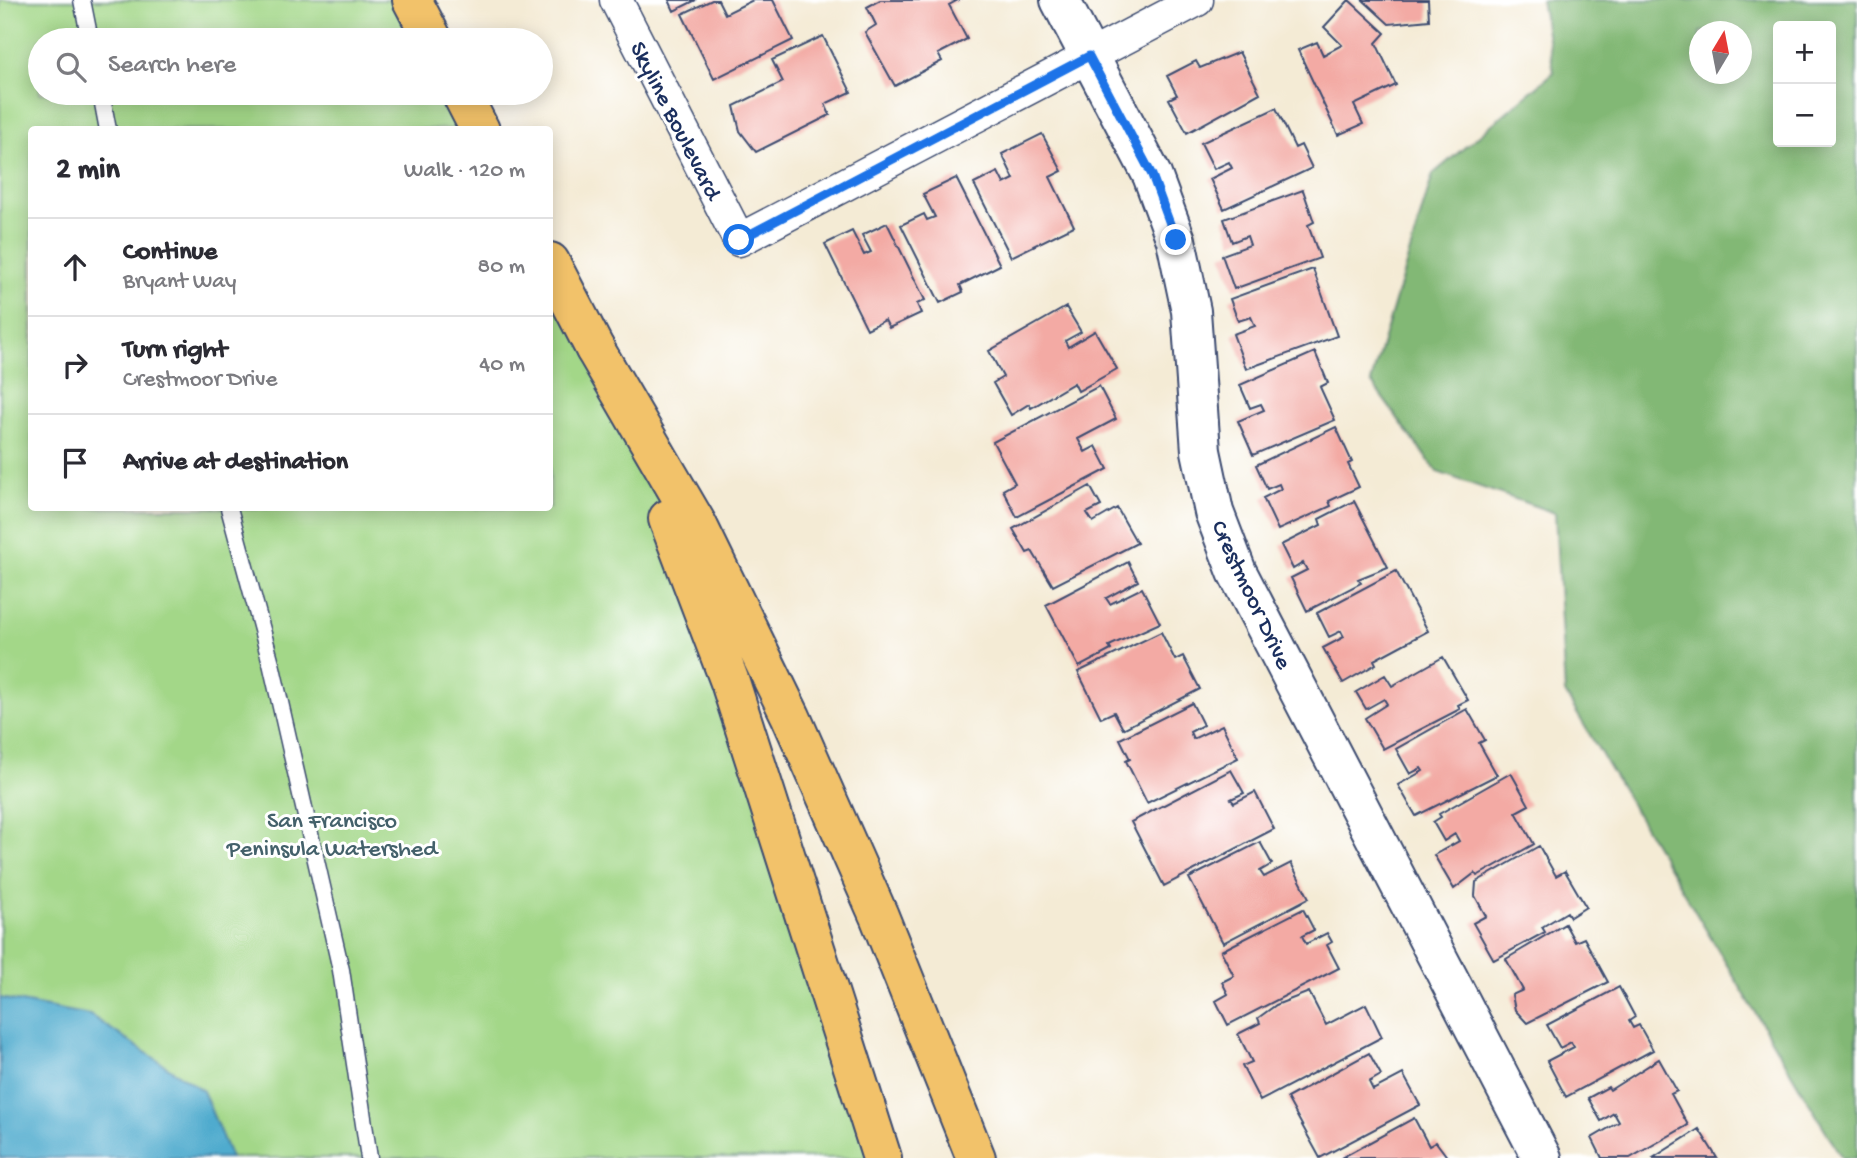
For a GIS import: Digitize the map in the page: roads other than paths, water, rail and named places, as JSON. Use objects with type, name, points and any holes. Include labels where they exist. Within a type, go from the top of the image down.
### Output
[{"type":"main road","points":[[412,0],[427,28]]},
{"type":"main road","points":[[467,105],[478,126]]},
{"type":"main road","points":[[553,268],[595,349],[697,524],[791,717],[879,916],[976,1158]]},
{"type":"main road","points":[[595,349],[713,632],[882,1158]]},
{"type":"street","name":"Skyline Boulevard","points":[[616,0],[739,240],[1089,56]]},
{"type":"street","name":"Crestmoor Drive","points":[[1060,0],[1152,175],[1176,240],[1191,311],[1200,451],[1214,512],[1237,572],[1542,1158]]},
{"type":"street","points":[[1089,56],[1197,0]]},
{"type":"lane","points":[[82,0],[88,28]]},
{"type":"lane","points":[[103,105],[107,126]]},
{"type":"lane","points":[[230,511],[271,663],[341,970],[369,1158]]},
{"type":"water","points":[[0,998],[90,1015],[203,1091],[231,1158],[0,1158]]},
{"type":"park label","name":"San Francisco Peninsula Watershed","points":[[332,833]]}]
